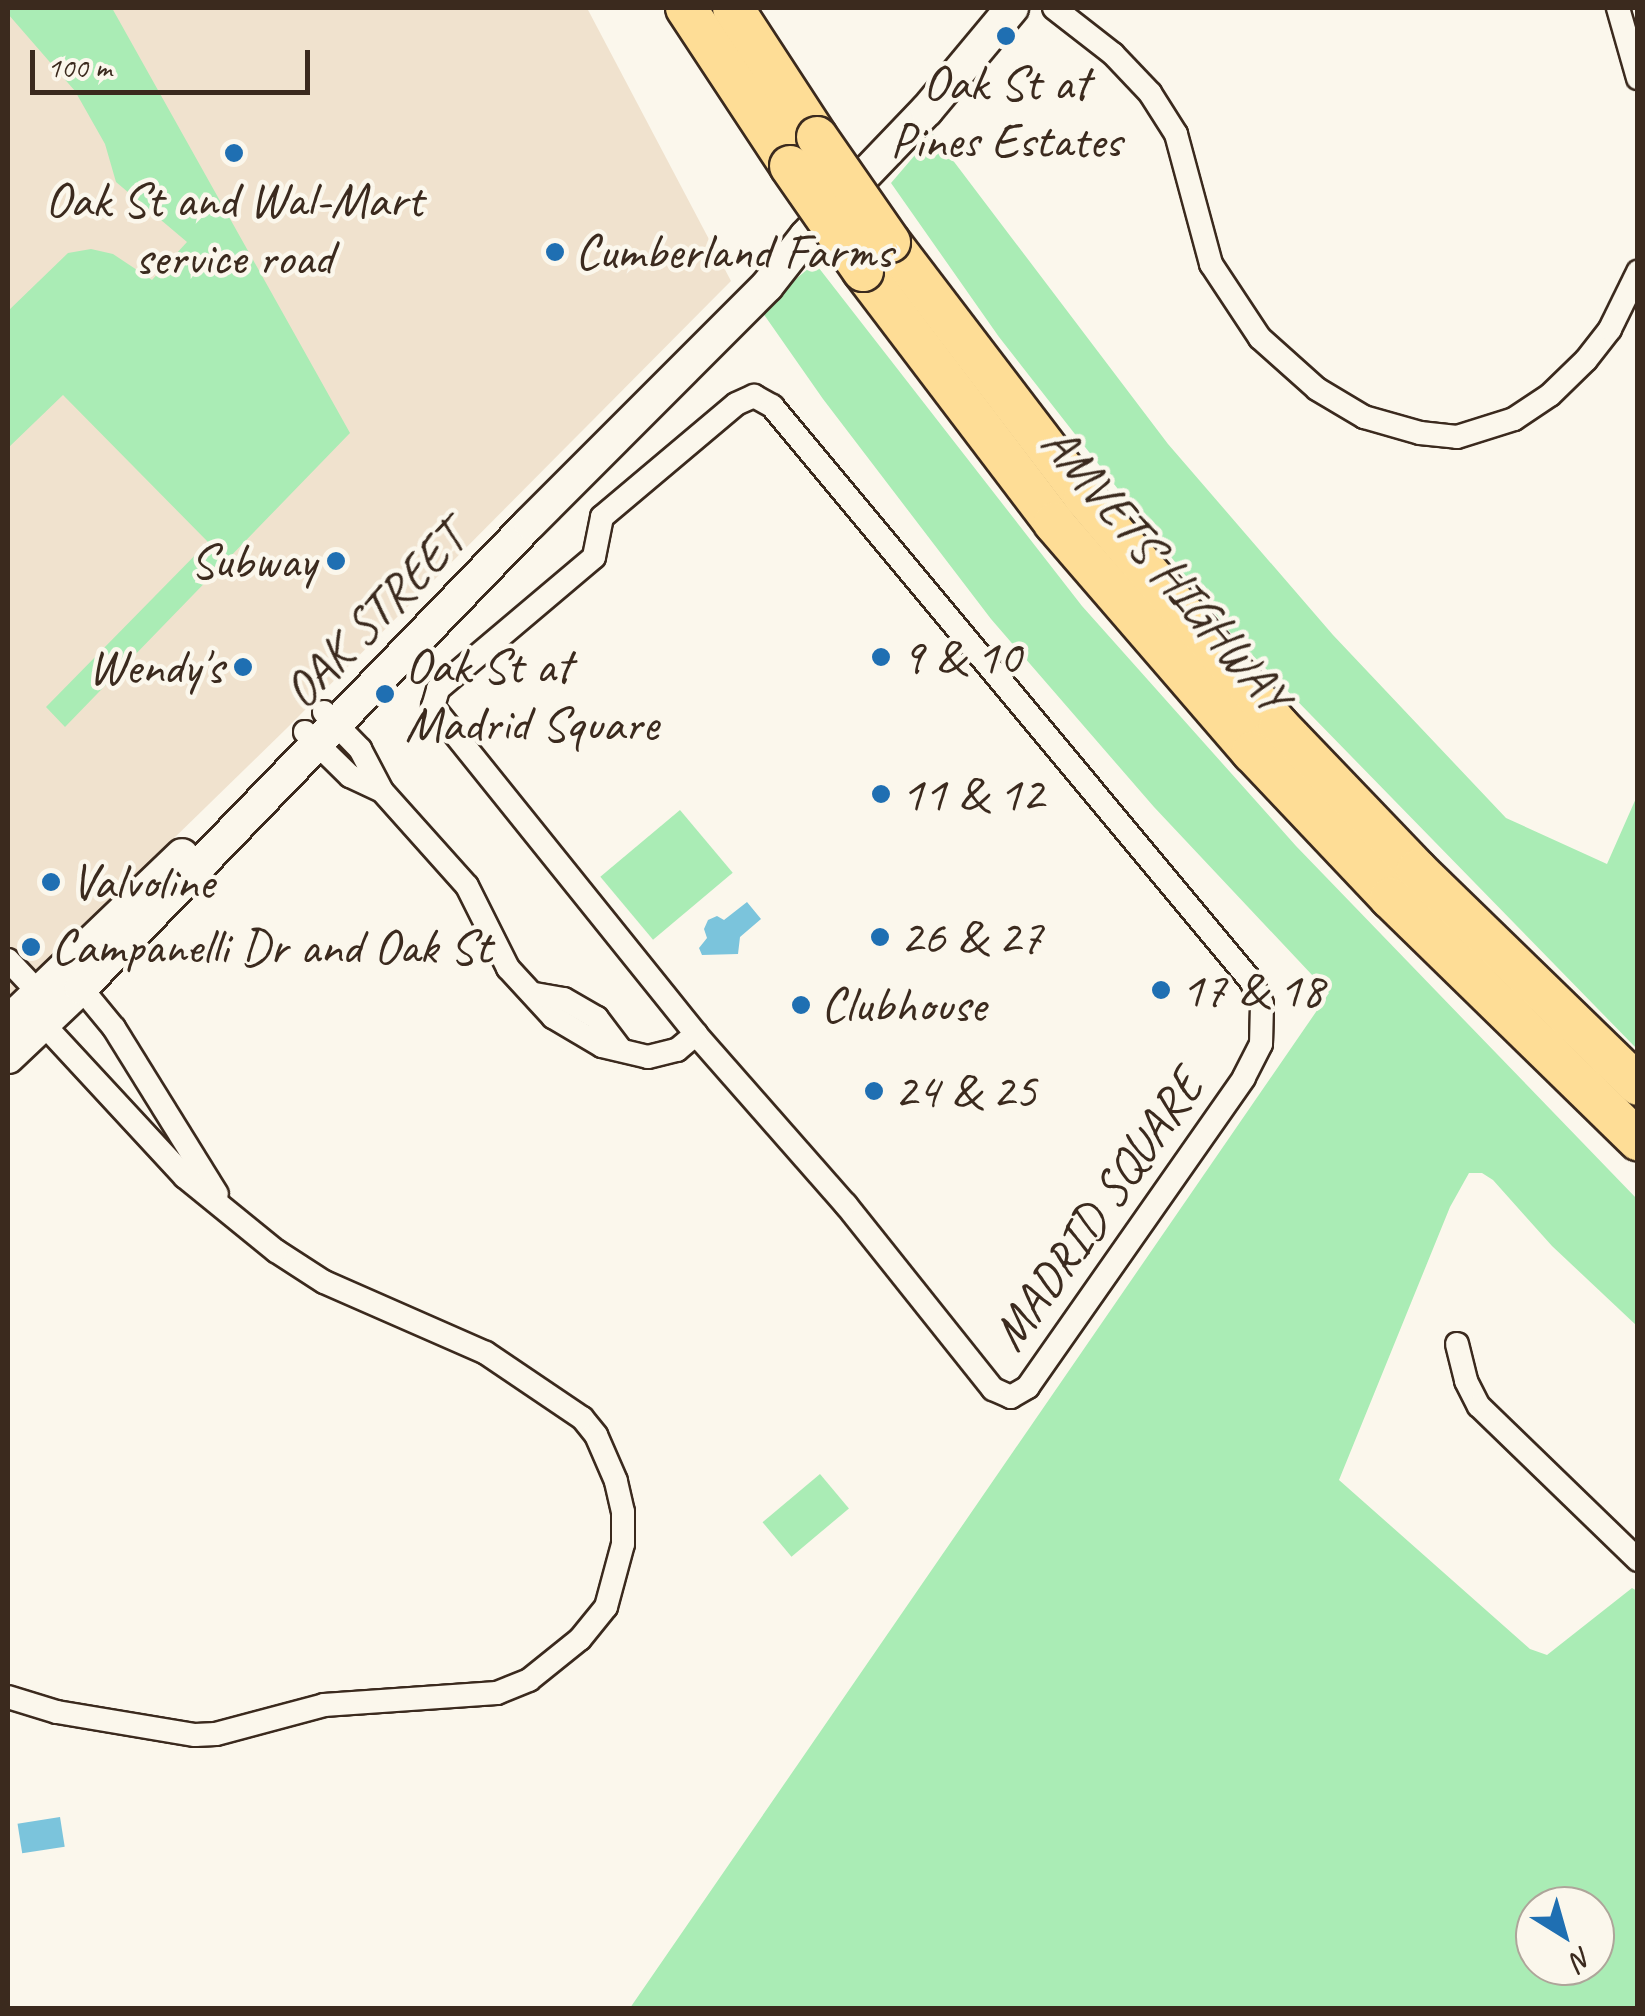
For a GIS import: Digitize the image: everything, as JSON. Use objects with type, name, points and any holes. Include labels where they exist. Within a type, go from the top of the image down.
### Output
[{"type":"highway","name":"AMVETS HIGHWAY","points":[[686,8],[804,151],[890,242],[1034,436],[1246,688],[1417,870],[1638,1085]]},
{"type":"highway","name":"AMVETS HIGHWAY","points":[[733,8],[862,271],[1054,524],[1252,752],[1390,898],[1638,1140]]},
{"type":"main road","name":"OAK STREET","points":[[8,1057],[81,988],[666,362],[759,273],[806,236],[927,110],[1012,8]]},
{"type":"main road","name":"OAK STREET","points":[[8,1022],[321,729]]},
{"type":"street","points":[[1054,8],[1113,54],[1150,93],[1176,134],[1211,264],[1260,338],[1317,389],[1364,416],[1420,433],[1457,437],[1514,420],[1550,395],[1586,360],[1610,329],[1638,272]]},
{"type":"street","points":[[1618,8],[1638,78]]},
{"type":"street","name":"MADRID SQUARE","points":[[754,396],[772,406],[1251,981],[1262,1004],[1263,1025],[1261,1044],[1244,1078],[1028,1387],[1011,1397],[993,1388],[846,1206],[696,1034],[440,718],[432,699],[438,689],[594,557],[598,550],[598,527],[610,509],[736,404],[754,396]]},
{"type":"street","points":[[321,729],[350,776],[382,791],[468,886],[508,968],[553,1017],[583,1037],[633,1054],[662,1056],[696,1034]]},
{"type":"street","points":[[8,960],[39,992],[44,1025],[184,1176],[221,1202],[276,1251],[324,1282],[486,1353],[582,1418],[604,1452],[623,1512],[620,1560],[606,1607],[552,1664],[512,1688],[486,1695],[343,1702],[216,1734],[195,1735],[57,1712],[8,1697]]},
{"type":"street","points":[[39,992],[81,988],[130,1050],[221,1202]]},
{"type":"street","points":[[1458,1344],[1466,1381],[1479,1406],[1638,1560]]},
{"type":"shaded area","points":[[8,8],[587,8],[731,281],[287,728],[8,1000]]},
{"type":"green space","points":[[8,8],[112,8],[350,433],[65,727],[46,707],[208,542],[63,395],[8,448],[8,311],[68,253],[91,249],[113,254],[152,280],[187,242],[116,182],[105,144],[75,91],[8,14]]},
{"type":"green space","points":[[933,134],[1168,444],[1333,635],[1506,818],[1607,864],[1637,796],[1637,1049],[1229,631],[999,337],[891,183]]},
{"type":"green space","points":[[815,263],[1082,606],[1296,846],[1637,1199],[1637,1326],[1552,1246],[1493,1180],[1482,1173],[1469,1173],[1450,1207],[1339,1480],[1530,1649],[1547,1655],[1632,1588],[1637,1591],[1637,2008],[630,2008],[1329,993],[1154,807],[991,619],[823,399],[760,309]]},
{"type":"green space","points":[[680,810],[733,873],[653,940],[600,877]]},
{"type":"green space","points":[[820,1474],[849,1508],[791,1557],[763,1522]]},
{"type":"water","points":[[747,902],[761,919],[740,937],[738,954],[702,955],[699,948],[707,938],[704,929],[708,920],[717,916],[724,920]]},
{"type":"water","points":[[60,1817],[65,1847],[22,1853],[18,1824]]},
{"type":"place","name":"Oak St at Pines Estates","points":[[1006,36]]},
{"type":"place","name":"Oak St and Wal-Mart service road","points":[[234,153]]},
{"type":"place","name":"Cumberland Farms","points":[[555,252]]},
{"type":"place","name":"Subway","points":[[336,561]]},
{"type":"place","name":"9 & 10","points":[[881,657]]},
{"type":"place","name":"Wendy's","points":[[243,667]]},
{"type":"place","name":"Oak St at Madrid Square","points":[[385,694]]},
{"type":"place","name":"11 & 12","points":[[881,794]]},
{"type":"place","name":"Valvoline","points":[[51,882]]},
{"type":"place","name":"26 & 27","points":[[880,937]]},
{"type":"place","name":"Campanelli Dr and Oak St","points":[[31,947]]},
{"type":"place","name":"17 & 18","points":[[1161,990]]},
{"type":"place","name":"Clubhouse","points":[[801,1005]]},
{"type":"place","name":"24 & 25","points":[[874,1091]]}]
